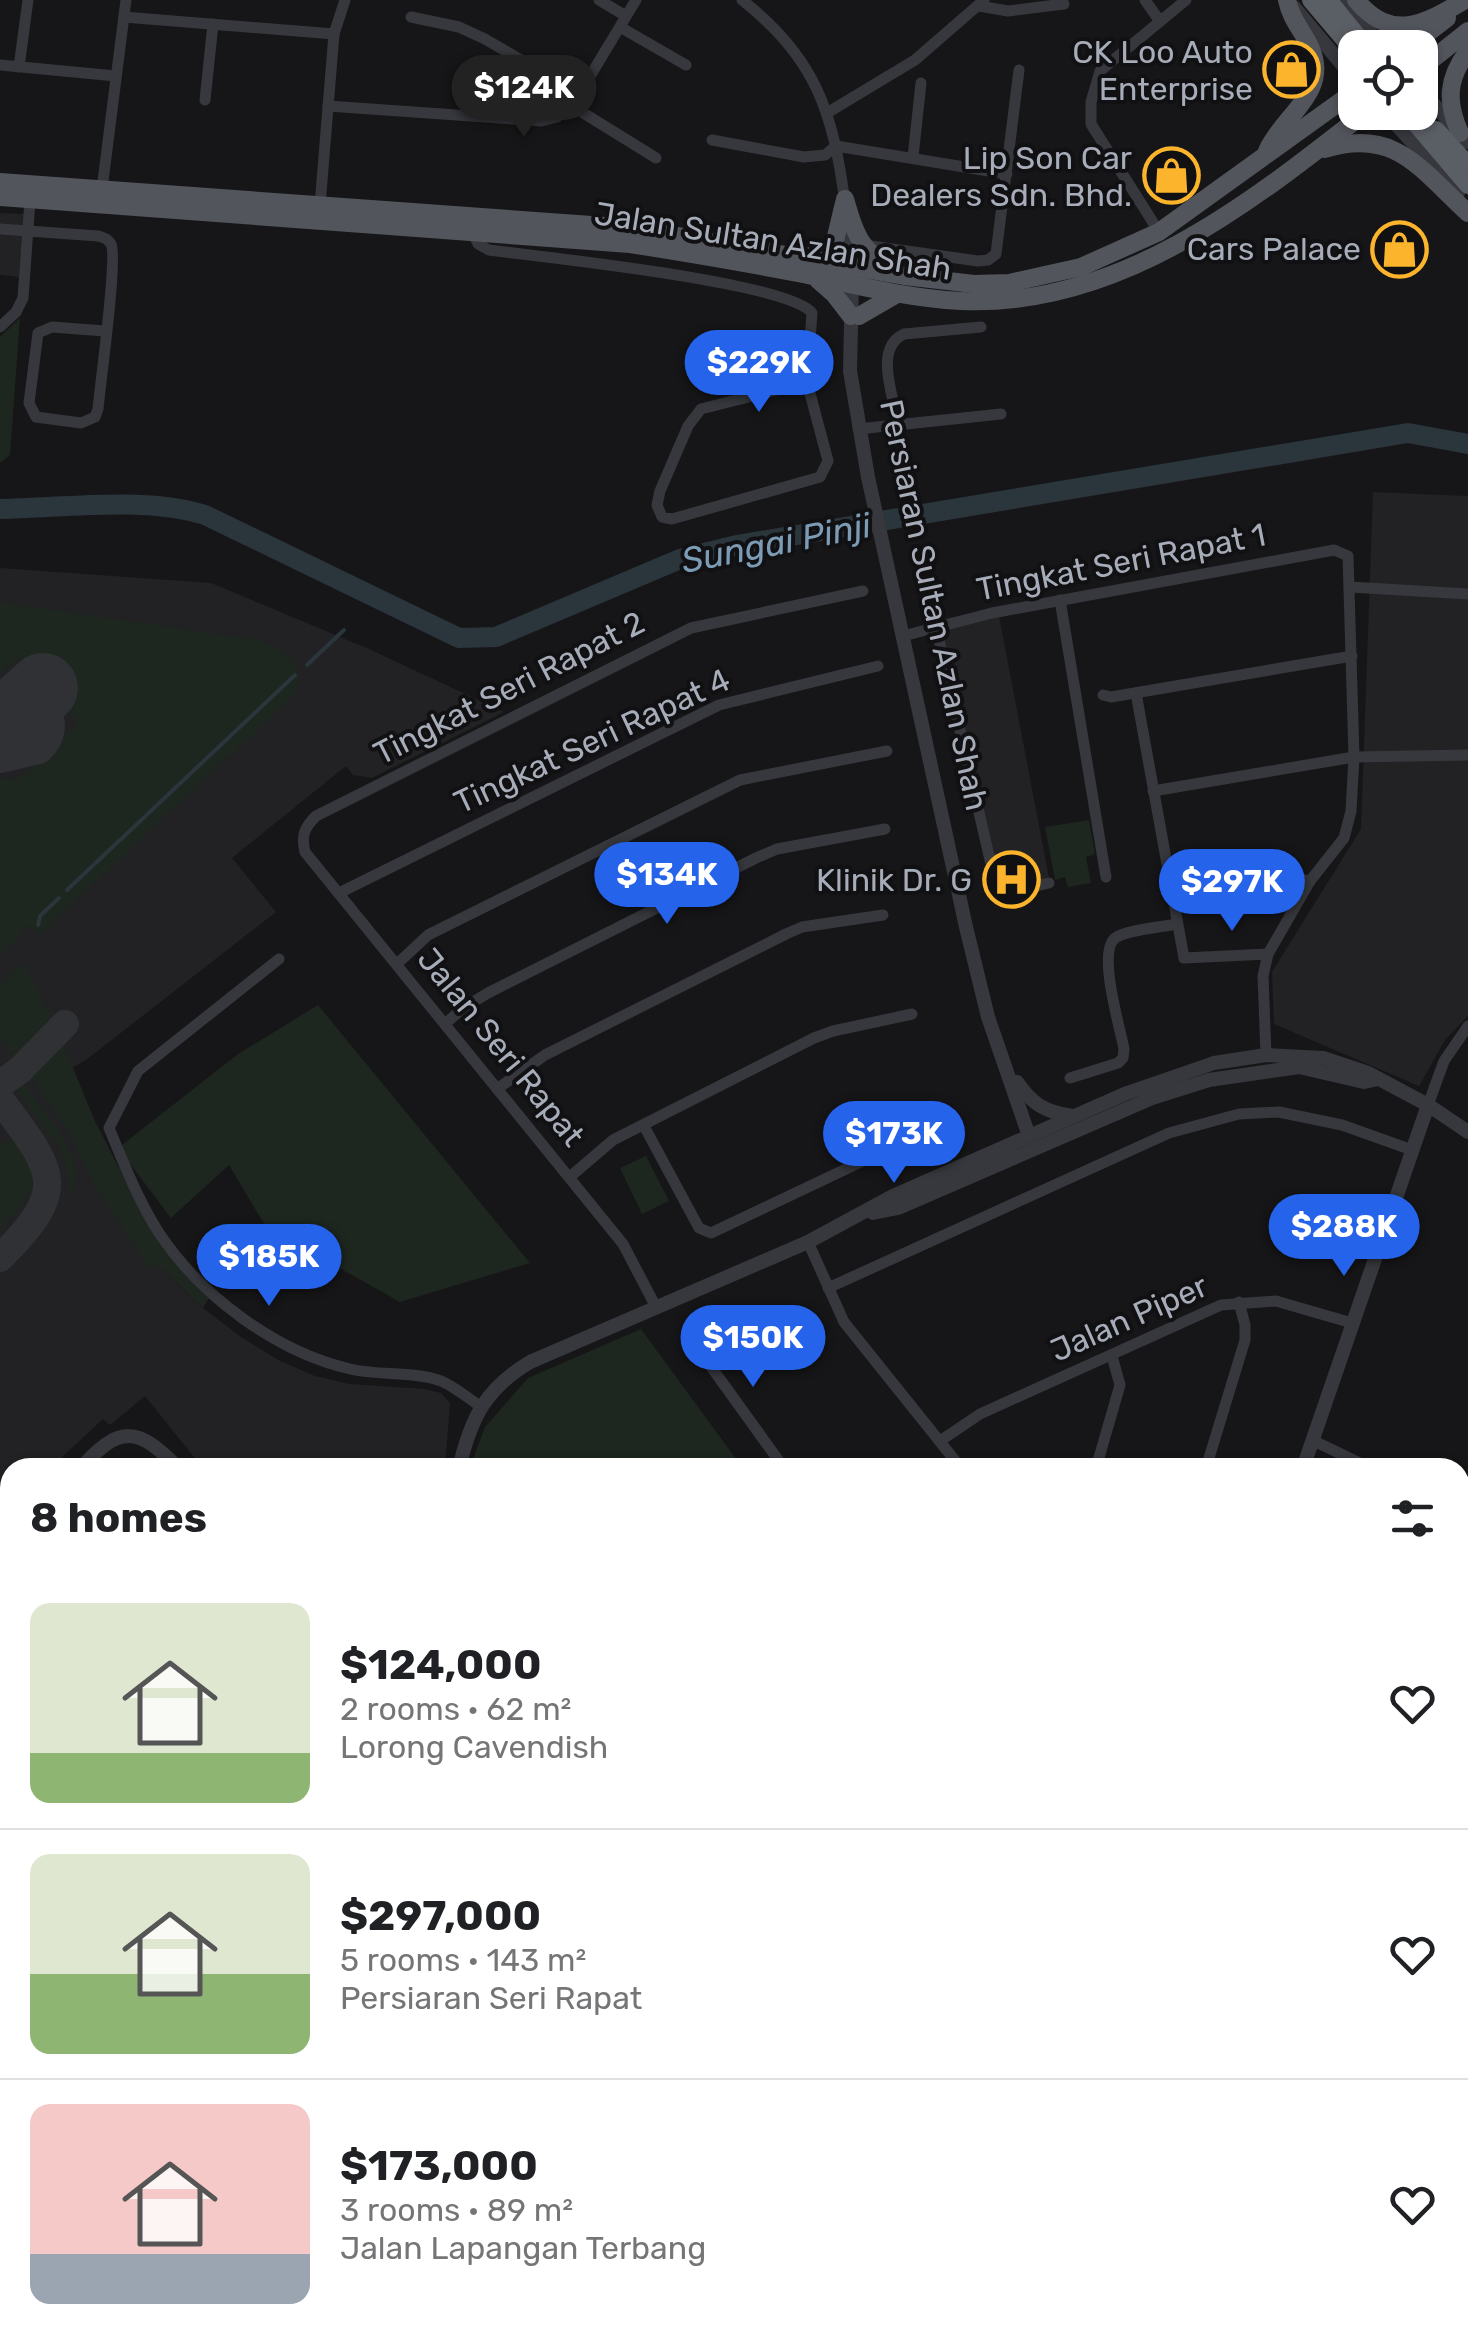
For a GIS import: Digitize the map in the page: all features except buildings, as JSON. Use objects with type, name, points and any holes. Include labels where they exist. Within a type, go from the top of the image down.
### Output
[{"type":"highway","points":[[1328,0],[1352,30]]},
{"type":"highway","points":[[1295,2],[1338,38]]},
{"type":"highway","points":[[1421,130],[1468,185]]},
{"type":"highway","points":[[1437,130],[1468,165]]},
{"type":"main road","points":[[1356,0],[1381,22],[1396,27],[1412,26],[1466,1]]},
{"type":"main road","points":[[1430,30],[1466,1]]},
{"type":"main road","points":[[1265,156],[1276,135],[1310,94],[1315,79],[1311,50],[1294,22],[1295,2]]},
{"type":"main road","points":[[1438,55],[1468,31]]},
{"type":"main road","points":[[1462,134],[1449,97],[1456,67],[1468,51]]},
{"type":"main road","name":"Jalan Sultan Azlan Shah","points":[[0,194],[18,192],[30,200],[630,244],[813,276],[901,285],[974,284],[1023,280],[1081,268],[1159,232],[1338,103]]},
{"type":"main road","name":"Jalan Sultan Azlan Shah","points":[[901,285],[962,301],[1003,301],[1092,282],[1136,267],[1184,242],[1344,130]]},
{"type":"main road","points":[[1316,152],[1358,141],[1390,146],[1468,209]]},
{"type":"main road","name":"Jalan Sultan Azlan Shah","points":[[0,182],[633,228],[797,257],[855,280]]},
{"type":"main road","points":[[813,276],[855,316],[901,285],[861,245],[845,199]]},
{"type":"main road","points":[[797,257],[820,255],[833,249],[845,199]]},
{"type":"street","points":[[18,67],[28,0]]},
{"type":"street","points":[[102,189],[126,0]]},
{"type":"street","points":[[320,205],[334,34],[345,0]]},
{"type":"street","points":[[599,0],[623,22],[686,65]]},
{"type":"street","points":[[328,106],[542,121],[557,117],[572,106],[636,0]]},
{"type":"street","points":[[742,0],[789,41],[810,71],[827,112],[845,199],[855,280]]},
{"type":"street","points":[[1144,0],[1160,20]]},
{"type":"street","points":[[1159,232],[1091,124],[1091,102],[1100,71],[1186,0]]},
{"type":"street","points":[[1295,2],[1324,32],[1337,33],[1349,26],[1348,16],[1336,0]]},
{"type":"street","points":[[1344,0],[1368,30]]},
{"type":"street","points":[[1295,2],[1338,58]]},
{"type":"street","points":[[827,112],[915,60],[982,3],[1008,11],[1064,4]]},
{"type":"street","points":[[411,17],[459,28],[485,39],[578,94]]},
{"type":"street","points":[[124,18],[334,34]]},
{"type":"street","points":[[205,100],[212,24]]},
{"type":"street","points":[[0,65],[116,76]]},
{"type":"street","points":[[861,245],[988,260],[996,254],[1019,70]]},
{"type":"street","points":[[913,156],[921,83]]},
{"type":"street","points":[[572,106],[656,158]]},
{"type":"street","points":[[1438,108],[1462,134]]},
{"type":"street","points":[[1429,160],[1426,140],[1438,128],[1462,134]]},
{"type":"street","points":[[1402,130],[1468,209]]},
{"type":"street","points":[[712,140],[815,158],[836,146],[1007,174]]},
{"type":"street","points":[[0,327],[16,312],[23,298],[30,200]]},
{"type":"street","points":[[0,229],[108,240],[112,246],[105,332],[95,417],[81,423],[36,417],[29,403],[38,333],[52,326],[105,332]]},
{"type":"street","points":[[473,232],[478,244],[489,250],[720,283],[807,306],[812,313],[806,382],[828,461],[826,470],[820,477],[672,518],[662,517],[657,505],[660,491],[688,426],[701,409],[806,382]]},
{"type":"street","name":"Persiaran Sultan Azlan Shah","points":[[855,280],[858,371],[871,476],[970,945],[988,1016],[1033,1136]]},
{"type":"street","points":[[898,424],[887,360],[887,348],[894,338],[981,327]]},
{"type":"street","points":[[863,428],[1001,414]]},
{"type":"street","name":"Tingkat Seri Rapat 1","points":[[906,635],[1060,600],[1334,550],[1348,556],[1350,587]]},
{"type":"street","points":[[1244,1074],[1266,1055],[1263,976],[1268,954],[1310,881],[1344,838],[1351,811],[1354,757],[1350,587],[1468,594]]},
{"type":"street","name":"Tingkat Seri Rapat 2","points":[[305,827],[316,816],[691,628],[863,591]]},
{"type":"street","points":[[1060,600],[1106,877]]},
{"type":"street","points":[[936,628],[997,890],[1005,894],[1049,883]]},
{"type":"street","name":"Persiaran Sultan Azlan Shah","points":[[906,635],[994,1016],[1033,1136]]},
{"type":"street","points":[[1103,695],[1111,697],[1352,656]]},
{"type":"street","name":"Tingkat Seri Rapat 4","points":[[339,892],[719,704],[878,666]]},
{"type":"street","points":[[1136,693],[1182,952],[1190,960],[1268,954]]},
{"type":"street","points":[[397,964],[428,935],[740,780],[887,752]]},
{"type":"street","points":[[1153,791],[1354,757],[1468,755]]},
{"type":"street","name":"Jalan Seri Rapat","points":[[305,827],[305,852],[571,1176],[623,1244],[656,1306]]},
{"type":"street","points":[[445,1024],[488,992],[776,849],[885,829]]},
{"type":"street","points":[[1172,896],[1294,877],[1310,881]]},
{"type":"street","points":[[497,1089],[560,1047],[786,934],[802,927],[883,915]]},
{"type":"street","points":[[1070,1078],[1123,1058],[1107,964],[1111,944],[1122,935],[1177,924]]},
{"type":"street","points":[[279,959],[138,1071],[109,1128],[140,1202],[161,1235],[216,1297],[250,1322],[320,1362],[442,1382],[480,1406]]},
{"type":"street","points":[[571,1176],[613,1140],[824,1034],[912,1014]]},
{"type":"street","points":[[1307,1458],[1444,1061],[1468,1026]]},
{"type":"street","points":[[1266,1055],[1279,1064],[1364,1082],[1378,1079]]},
{"type":"street","points":[[461,1458],[468,1430],[480,1406],[514,1372],[530,1362],[808,1242],[893,1196],[994,1151],[1126,1093],[1208,1064],[1266,1055],[1323,1058],[1428,1104],[1468,1132]]},
{"type":"street","points":[[862,1215],[898,1208],[1172,1092],[1244,1074],[1299,1067]]},
{"type":"street","points":[[1017,1082],[1030,1101],[1046,1111],[1074,1116]]},
{"type":"street","points":[[994,1151],[1019,1131],[1018,1104]]},
{"type":"street","points":[[828,1288],[1169,1133],[1239,1114],[1279,1112],[1311,1118],[1412,1150]]},
{"type":"street","points":[[937,1192],[1019,1151],[1033,1136],[1116,1114]]},
{"type":"street","points":[[644,1126],[699,1228],[712,1233],[926,1131]]},
{"type":"street","points":[[808,1242],[844,1322],[954,1458]]},
{"type":"street","points":[[1209,1458],[1245,1340],[1239,1302]]},
{"type":"street","name":"Jalan Piper","points":[[940,1441],[980,1414],[1202,1312],[1239,1302],[1294,1304],[1352,1323]]},
{"type":"street","points":[[688,1336],[777,1458]]},
{"type":"street","points":[[1099,1458],[1120,1385],[1112,1356]]},
{"type":"street","points":[[89,1458],[103,1443],[126,1436],[155,1445],[168,1458]]},
{"type":"street","points":[[1312,1440],[1349,1458]]},
{"type":"shaded area","points":[[0,213],[24,214],[19,277],[0,275]]},
{"type":"shaded area","points":[[20,318],[10,455],[0,463],[0,337]]},
{"type":"shaded area","points":[[1373,492],[1468,496],[1468,1016],[1445,1040],[1419,1086],[1274,1024],[1272,972],[1361,829]]},
{"type":"shaded area","points":[[0,568],[211,583],[369,649],[504,712],[372,778],[353,775],[346,766],[232,858],[276,912],[86,1060],[66,1071],[158,1263],[178,1284],[241,1337],[280,1361],[315,1376],[349,1384],[441,1393],[450,1403],[446,1458],[195,1458],[145,1396],[110,1425],[103,1419],[63,1458],[0,1458]]},
{"type":"shaded area","points":[[0,602],[259,640],[286,654],[300,679],[287,702],[39,935],[28,925],[0,957],[0,777],[18,780],[79,723],[18,657],[0,673]]},
{"type":"shaded area","points":[[998,611],[1050,883],[996,894],[940,619]]},
{"type":"shaded area","points":[[1089,820],[1095,854],[1086,857],[1091,883],[1068,887],[1065,877],[1055,880],[1045,827]]},
{"type":"shaded area","points":[[20,965],[27,968],[54,1021],[21,1060],[0,1039],[0,984]]},
{"type":"shaded area","points":[[318,1005],[530,1263],[400,1302],[266,1227],[229,1165],[171,1218],[118,1148],[238,1054]]},
{"type":"shaded area","points":[[61,1039],[95,1121],[138,1205],[209,1298],[203,1308],[158,1264],[150,1269],[30,1076],[31,1070]]},
{"type":"shaded area","points":[[25,1084],[54,1124],[71,1153],[75,1184],[69,1199],[66,1163],[60,1148],[16,1090]]},
{"type":"shaded area","points":[[14,1138],[30,1164],[32,1186],[21,1206],[0,1228],[0,1144]]},
{"type":"shaded area","points":[[646,1156],[669,1201],[642,1214],[620,1168]]},
{"type":"shaded area","points":[[641,1329],[735,1458],[473,1458],[485,1427],[528,1378]]},
{"type":"waterway","name":"Sungai Pinji","points":[[0,509],[130,504],[205,515],[459,638],[496,637],[680,559],[737,545],[1408,433],[1468,444]]},
{"type":"waterway","points":[[307,665],[344,630]]},
{"type":"waterway","points":[[67,890],[295,675]]},
{"type":"waterway","points":[[38,925],[40,916],[59,898]]},
{"type":"taxiway","points":[[0,702],[13,694],[32,695],[45,707],[51,728],[39,750],[0,759]]},
{"type":"taxiway","points":[[0,1084],[20,1070],[65,1024]]},
{"type":"taxiway","points":[[0,1099],[32,1144],[47,1179],[46,1195],[38,1213],[0,1258]]},
{"type":"runway","points":[[0,727],[43,688]]},
{"type":"place","name":"CK Loo Auto Enterprise","points":[[1292,70]]},
{"type":"place","name":"Lip Son Car Dealers Sdn. Bhd.","points":[[1171,176]]},
{"type":"place","name":"Cars Palace","points":[[1400,249]]},
{"type":"place","name":"Klinik Dr. G","points":[[1011,880]]}]
